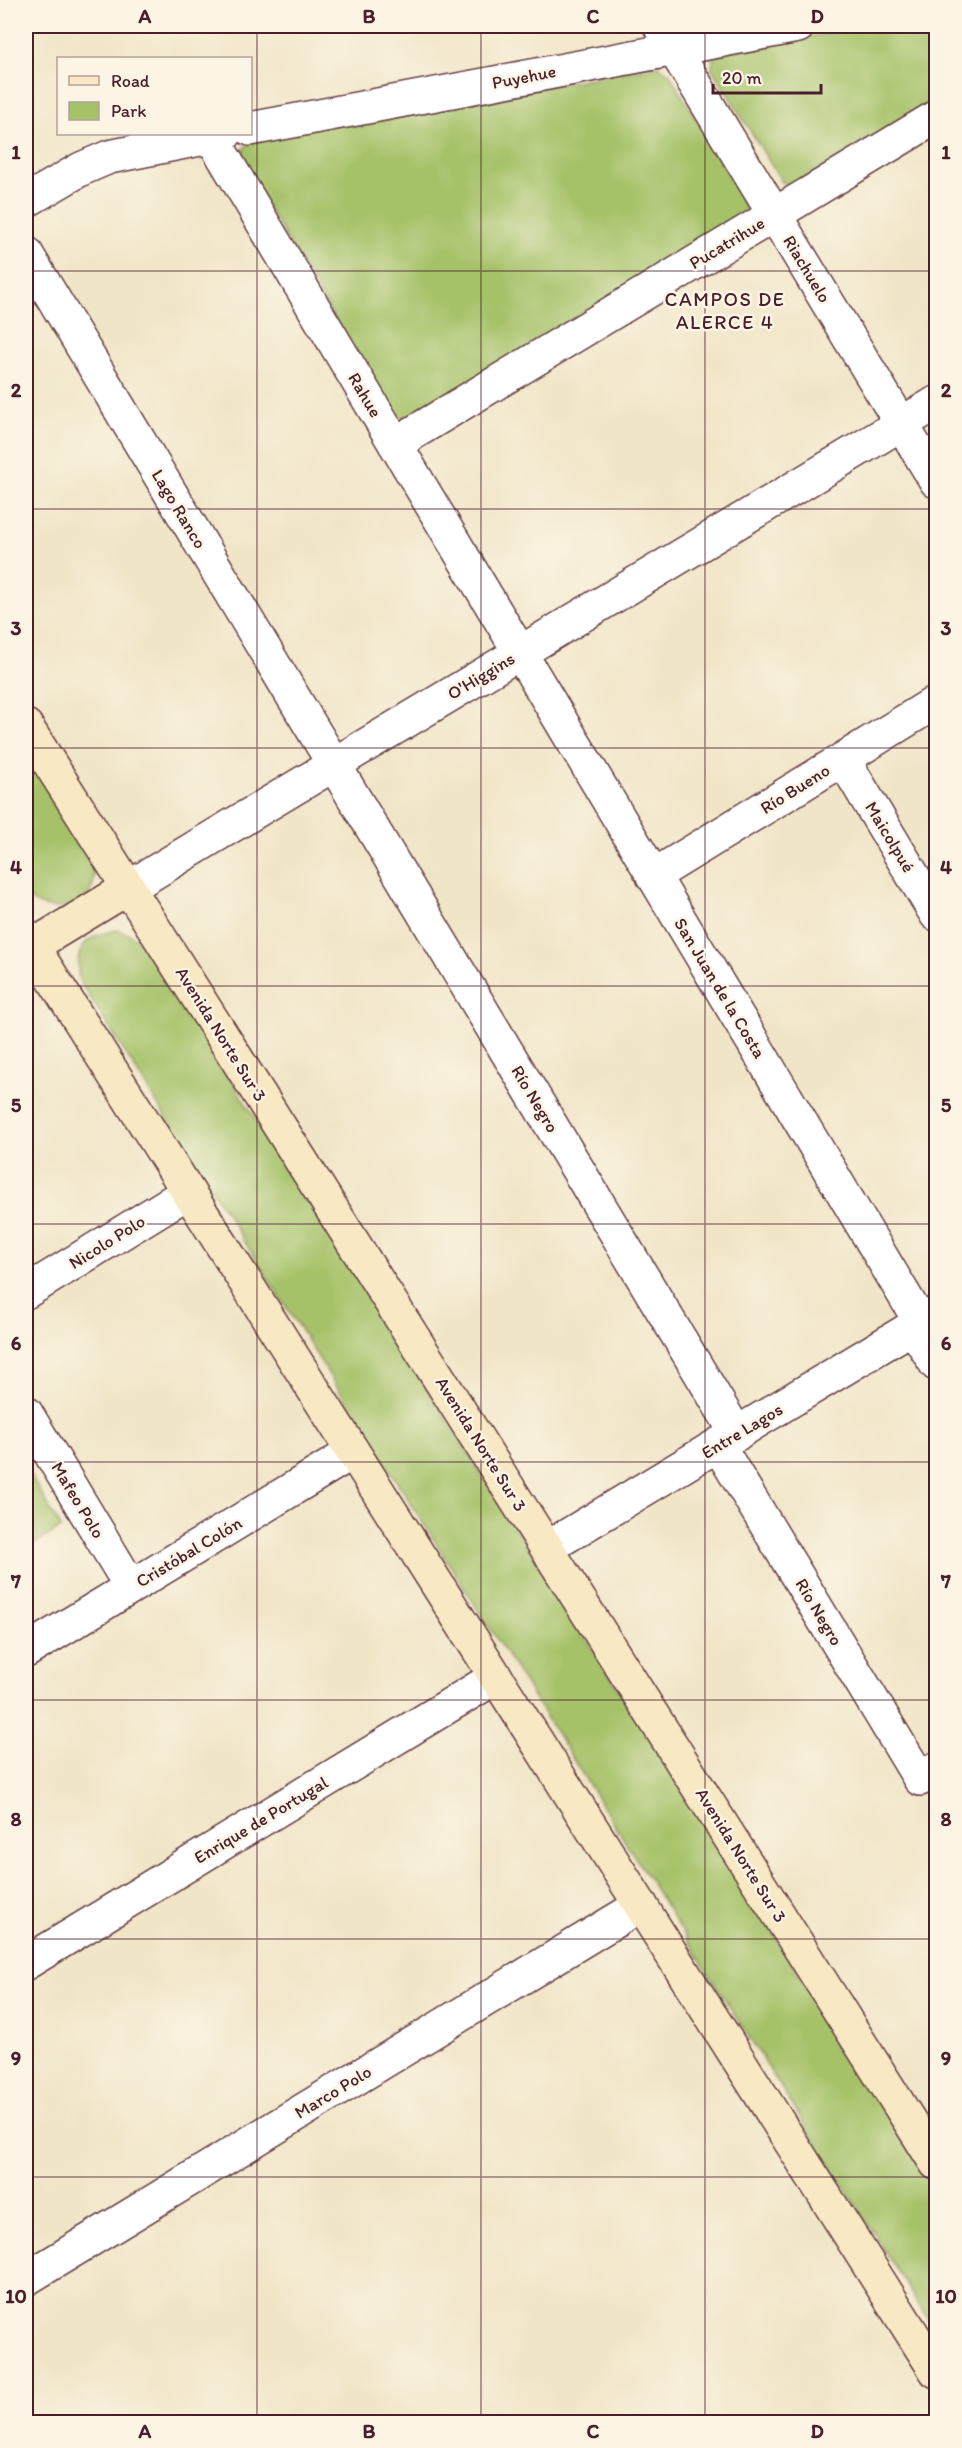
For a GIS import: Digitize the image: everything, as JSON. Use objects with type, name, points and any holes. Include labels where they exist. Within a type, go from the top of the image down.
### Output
[{"type":"street","name":"Puyehue","points":[[252,129],[667,37],[798,26]]},
{"type":"street","name":"Riachuelo","points":[[667,37],[936,481]]},
{"type":"street","name":"Pucatrihue","points":[[395,444],[936,117]]},
{"type":"street","points":[[26,201],[81,169],[109,157],[218,135]]},
{"type":"street","name":"Rahue","points":[[218,135],[395,444],[519,654]]},
{"type":"street","name":"Lago Ranco","points":[[26,253],[333,765]]},
{"type":"street","name":"O'Higgins","points":[[28,944],[128,888],[936,403]]},
{"type":"street","name":"San Juan de la Costa","points":[[519,654],[924,1321],[936,1364]]},
{"type":"street","name":"Río Bueno","points":[[653,876],[936,702]]},
{"type":"street","name":"Avenida Norte Sur 3","points":[[26,726],[936,2163]]},
{"type":"street","name":"Maicolpué","points":[[843,759],[936,914]]},
{"type":"street","name":"Río Negro","points":[[333,765],[727,1440],[928,1774]]},
{"type":"street","points":[[28,944],[188,1192],[936,2371]]},
{"type":"street","name":"Nicolo Polo","points":[[26,1292],[188,1192]]},
{"type":"street","name":"Entre Lagos","points":[[547,1548],[924,1321]]},
{"type":"street","name":"Mafeo Polo","points":[[26,1413],[131,1587]]},
{"type":"street","name":"Cristóbal Colón","points":[[26,1651],[353,1452]]},
{"type":"street","name":"Enrique de Portugal","points":[[26,1963],[496,1677]]},
{"type":"street","name":"Marco Polo","points":[[26,2279],[641,1905]]},
{"type":"green space","points":[[869,26],[936,26],[936,104],[792,185],[782,182],[712,69],[713,59],[721,52]]},
{"type":"green space","points":[[659,66],[669,73],[744,199],[745,212],[739,222],[415,418],[402,418],[391,413],[242,164],[244,148],[255,138]]},
{"type":"green space","points":[[26,754],[90,856],[94,877],[89,894],[83,901],[64,908],[43,906],[26,896]]},
{"type":"green space","points":[[117,930],[131,935],[145,945],[936,2189],[936,2332],[82,985],[78,961],[82,947],[96,936]]},
{"type":"green space","points":[[26,1468],[61,1528],[26,1549]]},
{"type":"district","name":"CAMPOS DE ALERCE 4","points":[[725,310]]}]
